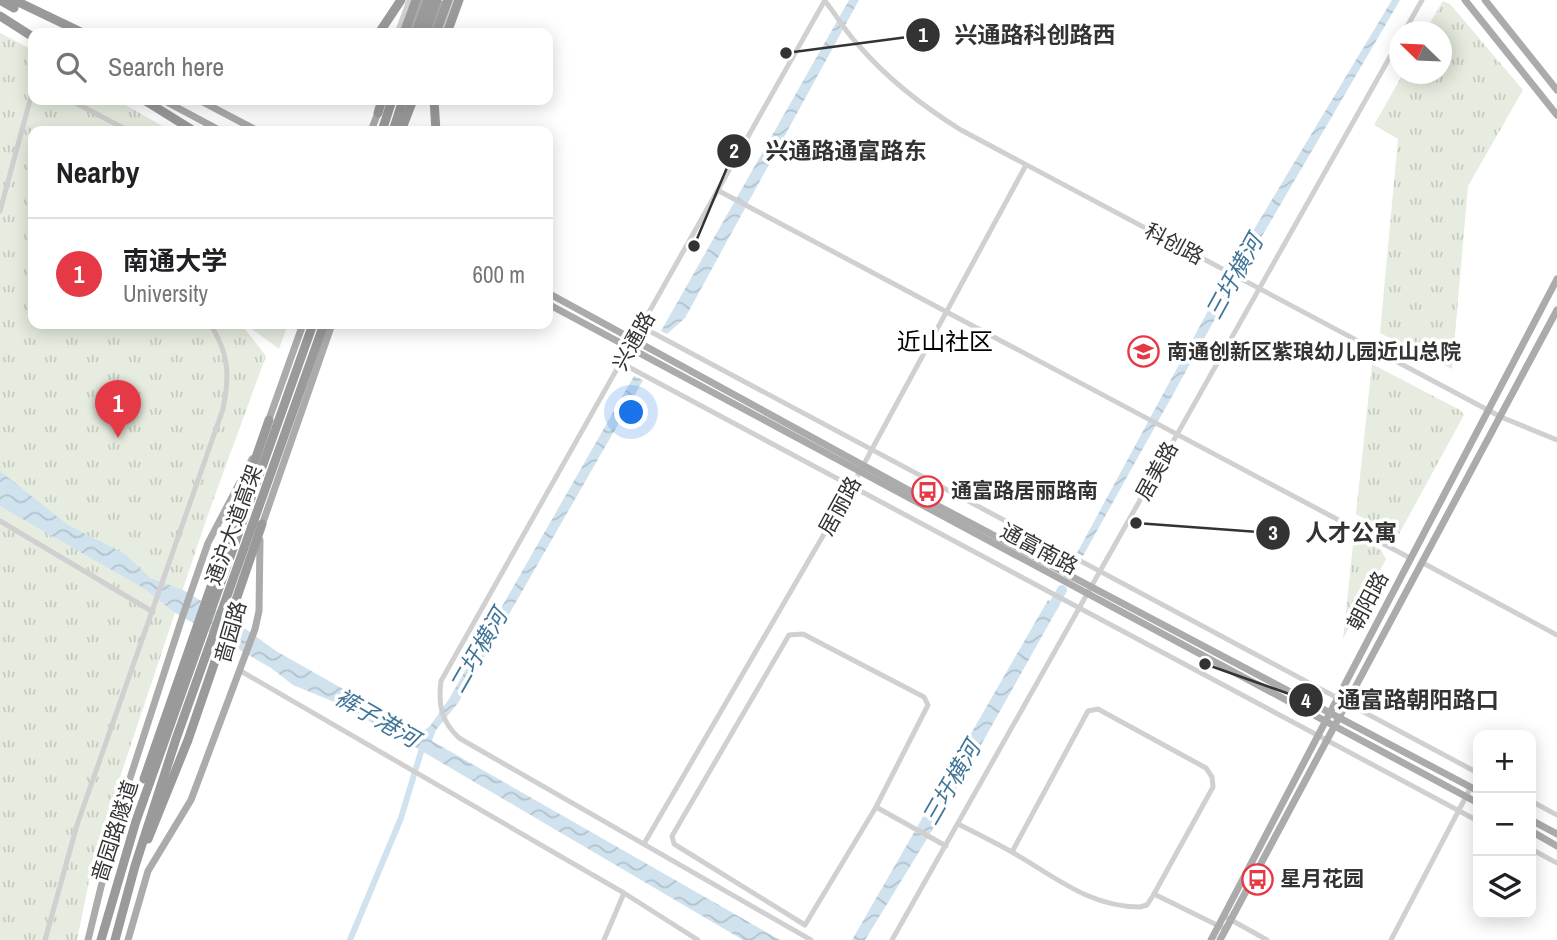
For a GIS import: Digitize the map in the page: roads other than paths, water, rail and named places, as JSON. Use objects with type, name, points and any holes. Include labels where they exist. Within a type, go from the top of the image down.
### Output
[{"type":"highway","points":[[0,0],[16,3],[70,28]]},
{"type":"highway","points":[[382,28],[401,0]]},
{"type":"highway","points":[[406,28],[416,0]]},
{"type":"highway","points":[[418,28],[428,0]]},
{"type":"highway","points":[[427,28],[437,0]]},
{"type":"highway","points":[[438,28],[446,0]]},
{"type":"highway","points":[[449,28],[459,0]]},
{"type":"highway","points":[[0,15],[28,31]]},
{"type":"highway","points":[[152,105],[186,126]]},
{"type":"highway","points":[[378,113],[380,105]]},
{"type":"highway","points":[[384,126],[390,105]]},
{"type":"highway","points":[[396,126],[408,105]]},
{"type":"highway","points":[[403,126],[409,105]]},
{"type":"highway","points":[[434,105],[436,126]]},
{"type":"highway","name":"通沪大道高架","points":[[209,602],[311,329]]},
{"type":"highway","name":"通沪大道高架","points":[[176,739],[322,329]]},
{"type":"highway","points":[[118,876],[134,812],[209,602],[269,419]]},
{"type":"highway","points":[[135,866],[160,815],[262,524]]},
{"type":"highway","name":"啬园路隧道","points":[[101,940],[118,876],[199,630]]},
{"type":"highway","name":"啬园路隧道","points":[[115,940],[135,866],[176,739]]},
{"type":"main road","points":[[412,28],[422,0]]},
{"type":"main road","points":[[1465,0],[1557,115]]},
{"type":"main road","points":[[1485,0],[1557,90]]},
{"type":"main road","points":[[172,105],[212,126]]},
{"type":"main road","points":[[209,105],[248,126]]},
{"type":"main road","points":[[373,126],[378,113]]},
{"type":"main road","name":"朝阳路","points":[[1227,918],[1318,734],[1557,279]]},
{"type":"main road","name":"通富南路","points":[[553,296],[633,346]]},
{"type":"main road","name":"通富南路","points":[[553,306],[1092,586],[1473,788]]},
{"type":"main road","name":"朝阳路","points":[[1212,940],[1222,927],[1328,740],[1557,310]]},
{"type":"main road","points":[[88,940],[120,809],[208,543],[245,474],[269,419],[301,329]]},
{"type":"main road","name":"啬园路","points":[[128,940],[148,871],[191,800],[255,629],[259,611],[257,554],[262,524],[330,329]]},
{"type":"main road","name":"通富南路","points":[[861,468],[1087,595],[1473,800]]},
{"type":"main road","points":[[1536,823],[1557,834]]},
{"type":"main road","points":[[1536,834],[1557,846]]},
{"type":"main road","name":"朝阳路","points":[[1220,940],[1222,927]]},
{"type":"street","points":[[399,28],[410,0]]},
{"type":"street","points":[[439,28],[454,0]]},
{"type":"street","points":[[1410,21],[1422,0]]},
{"type":"street","name":"科创路","points":[[825,1],[886,74],[930,111],[1026,166],[1501,417],[1557,440]]},
{"type":"street","name":"兴通路","points":[[645,842],[459,738],[446,726],[440,708],[441,681],[623,364],[825,1]]},
{"type":"street","name":"居美路","points":[[892,940],[1389,57]]},
{"type":"street","points":[[0,211],[29,105]]},
{"type":"street","points":[[80,105],[119,126]]},
{"type":"street","name":"居丽路","points":[[645,842],[852,486],[1026,166]]},
{"type":"street","points":[[719,191],[1148,416],[1410,558]]},
{"type":"street","points":[[642,327],[1473,770]]},
{"type":"street","points":[[45,940],[77,825],[214,439],[227,392],[226,353],[213,329]]},
{"type":"street","points":[[623,364],[1473,818]]},
{"type":"street","points":[[0,521],[153,612]]},
{"type":"street","points":[[1423,564],[1557,635]]},
{"type":"street","points":[[803,634],[924,697],[928,705],[876,807],[805,925],[674,844],[672,836],[789,635],[803,634]]},
{"type":"street","points":[[239,670],[624,893],[698,940]]},
{"type":"street","points":[[958,824],[1097,902],[1140,907],[1147,905],[1154,894],[1213,787],[1212,777],[1206,768],[1098,709],[1088,711],[1012,852]]},
{"type":"street","points":[[1391,940],[1459,811],[1473,791]]},
{"type":"street","points":[[1536,804],[1557,815]]},
{"type":"street","points":[[876,807],[946,846]]},
{"type":"street","points":[[645,842],[811,940]]},
{"type":"street","points":[[1536,852],[1557,863]]},
{"type":"street","points":[[604,940],[624,893]]},
{"type":"street","points":[[1154,894],[1222,927]]},
{"type":"street","points":[[1227,918],[1267,940]]},
{"type":"water","points":[[849,0],[859,0],[685,318],[667,334],[661,331]]},
{"type":"water","points":[[1392,0],[1400,0],[1244,267],[1083,556],[1077,553],[1235,261]]},
{"type":"water","name":"裤子港河","points":[[634,376],[643,380],[632,400],[458,703],[436,730],[432,741],[780,940],[743,940],[403,740],[339,704],[293,685],[271,668],[174,612],[145,589],[0,506],[0,471],[68,525],[125,554],[150,578],[183,590],[236,622],[276,651],[421,733],[430,726],[449,699]]},
{"type":"water","points":[[1048,600],[1060,604],[944,811],[865,940],[852,940]]},
{"type":"waterway","name":"三圩横河","points":[[1049,613],[1062,590]]},
{"type":"waterway","name":"二圩横河","points":[[350,940],[401,818],[423,745]]},
{"type":"place","name":"兴通路科创路西","points":[[786,53]]},
{"type":"place","name":"兴通路通富路东","points":[[694,246]]},
{"type":"place","name":"南通创新区紫琅幼儿园近山总院","points":[[1144,352]]},
{"type":"place","name":"南通大学","points":[[118,438]]},
{"type":"place","name":"通富路居丽路南","points":[[928,491]]},
{"type":"place","name":"人才公寓","points":[[1136,523]]},
{"type":"place","name":"通富路朝阳路口","points":[[1205,664]]},
{"type":"place","name":"星月花园","points":[[1257,879]]},
{"type":"district","name":"近山社区","points":[[945,342]]}]
